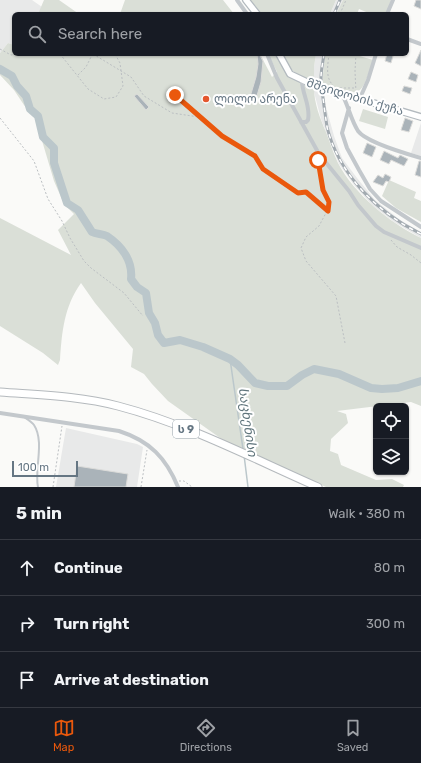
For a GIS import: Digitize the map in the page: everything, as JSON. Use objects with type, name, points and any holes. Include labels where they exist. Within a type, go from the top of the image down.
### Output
[{"type":"highway","name":"ს 9","points":[[0,392],[102,403],[159,418],[318,487]]},
{"type":"street","points":[[237,0],[246,12]]},
{"type":"street","points":[[246,0],[255,12]]},
{"type":"street","points":[[388,12],[393,0]]},
{"type":"street","points":[[409,41],[421,44]]},
{"type":"street","points":[[268,56],[277,78],[318,154],[341,180],[358,205],[376,226],[384,232],[421,248]]},
{"type":"street","name":"მშვიდობის ქუჩა","points":[[280,56],[290,74],[311,84],[334,89],[358,98],[421,116]]},
{"type":"street","points":[[358,98],[368,80],[375,56]]},
{"type":"street","points":[[301,122],[306,122],[309,116],[307,102],[302,87],[302,80]]},
{"type":"street","points":[[342,93],[358,132],[364,137],[421,158]]},
{"type":"street","points":[[349,108],[342,133],[347,148],[362,176],[370,189],[381,201],[421,227]]},
{"type":"street","points":[[0,413],[119,431],[130,434],[148,445],[158,454],[178,487]]},
{"type":"lane","points":[[23,416],[33,425],[37,436],[39,456],[38,487]]},
{"type":"path","points":[[341,12],[346,0]]},
{"type":"path","points":[[0,49],[12,55]]},
{"type":"path","points":[[62,56],[88,88],[104,99],[116,97],[122,86],[120,63],[116,56]]},
{"type":"path","points":[[77,75],[86,67],[92,56]]},
{"type":"path","points":[[96,56],[131,77],[144,96],[172,113],[200,118]]},
{"type":"path","points":[[329,56],[329,80],[334,89]]},
{"type":"path","points":[[356,56],[355,71],[358,98]]},
{"type":"path","points":[[339,87],[356,88]]},
{"type":"path","points":[[175,95],[222,136],[255,156],[263,169],[298,193],[306,192],[328,211]]},
{"type":"path","points":[[0,118],[34,161],[48,199],[84,261],[124,293],[143,316]]},
{"type":"path","points":[[318,154],[323,190],[329,202],[328,211],[319,226],[306,237],[301,248],[310,266],[336,296],[345,343]]},
{"type":"path","points":[[384,232],[397,247],[421,263]]},
{"type":"path","points":[[53,487],[63,423]]},
{"type":"path","points":[[141,487],[148,445]]},
{"type":"path","points":[[175,481],[184,481],[192,487]]},
{"type":"shaded area","points":[[0,0],[32,0],[42,7],[39,12],[12,12],[12,44],[8,43],[0,53]]},
{"type":"shaded area","points":[[44,0],[59,0],[76,12],[39,12]]},
{"type":"shaded area","points":[[125,0],[223,0],[232,12],[121,12]]},
{"type":"shaded area","points":[[249,0],[336,0],[331,12],[258,12]]},
{"type":"shaded area","points":[[336,0],[343,0],[337,12],[331,12]]},
{"type":"shaded area","points":[[343,0],[391,0],[387,12],[366,12],[359,9],[358,12],[337,12]]},
{"type":"shaded area","points":[[8,43],[12,44],[12,56],[261,56],[272,77],[277,72],[269,56],[277,56],[290,76],[314,88],[316,105],[336,159],[345,175],[353,186],[385,216],[421,238],[421,406],[411,402],[373,403],[373,407],[337,411],[346,414],[348,423],[331,439],[330,451],[338,454],[341,465],[376,480],[392,479],[404,485],[403,487],[326,487],[230,445],[168,401],[144,374],[131,367],[133,349],[95,303],[81,283],[67,310],[58,365],[43,353],[0,326],[0,218],[71,255],[58,230],[74,214],[64,204],[54,181],[35,117],[0,75],[0,53]]},
{"type":"shaded area","points":[[282,56],[316,56],[314,82],[294,72]]},
{"type":"shaded area","points":[[316,56],[325,56],[322,84],[326,107],[342,158],[375,200],[400,220],[421,232],[421,238],[394,222],[372,205],[354,185],[339,164],[321,119],[314,92]]},
{"type":"shaded area","points":[[325,56],[360,56],[373,60],[365,82],[357,92],[345,91],[322,84]]},
{"type":"shaded area","points":[[363,109],[388,117],[385,129],[359,121]]},
{"type":"shaded area","points":[[421,123],[421,156],[411,153]]},
{"type":"shaded area","points":[[389,180],[416,192],[414,198],[421,201],[421,222],[396,208],[382,196]]},
{"type":"shaded area","points":[[66,428],[137,444],[143,447],[137,487],[56,487]]},
{"type":"building","points":[[416,0],[421,0],[421,9],[414,6]]},
{"type":"building","points":[[421,50],[421,66],[415,63]]},
{"type":"building","points":[[257,56],[260,56],[263,61],[261,82],[256,99],[250,97],[258,64]]},
{"type":"building","points":[[386,56],[393,56],[391,63],[385,61]]},
{"type":"building","points":[[411,72],[418,75],[416,82],[408,79]]},
{"type":"building","points":[[404,86],[412,88],[410,94],[402,91]]},
{"type":"building","points":[[137,94],[149,107],[146,110],[134,96]]},
{"type":"building","points":[[405,118],[413,121],[409,132],[401,130]]},
{"type":"building","points":[[367,143],[376,147],[372,157],[363,153]]},
{"type":"building","points":[[384,151],[398,158],[400,155],[408,159],[404,166],[391,160],[389,164],[380,160]]},
{"type":"building","points":[[419,161],[421,161],[421,177],[415,175]]},
{"type":"building","points":[[385,174],[391,177],[389,182],[386,181],[383,186],[373,182],[378,175],[383,178]]},
{"type":"building","points":[[77,466],[128,474],[126,487],[74,487]]},
{"type":"waterway","points":[[0,69],[12,76],[17,86],[26,96],[30,109],[38,116],[43,137],[54,148],[54,163],[67,203],[78,210],[92,232],[107,236],[117,244],[125,254],[130,266],[131,279],[137,287],[146,293],[149,313],[155,323],[158,335],[164,343],[180,340],[203,347],[230,359],[238,365],[255,383],[268,386],[287,386],[302,375],[314,369],[339,374],[371,388],[398,388],[421,381]]},
{"type":"waterway","name":"საცხენისი","points":[[230,359],[243,449]]},
{"type":"waterway","name":"საცხენისი","points":[[244,455],[248,487]]},
{"type":"railway","points":[[335,12],[340,0]]},
{"type":"railway","points":[[324,56],[321,82],[327,127],[333,145],[341,161],[362,191],[376,204],[390,215],[421,234]]},
{"type":"place","name":"ლილო არენა","points":[[206,99]]},
{"type":"route","points":[[175,95],[222,136],[255,156],[263,169],[298,193],[306,192],[328,211],[329,202],[323,190],[318,160]]}]
